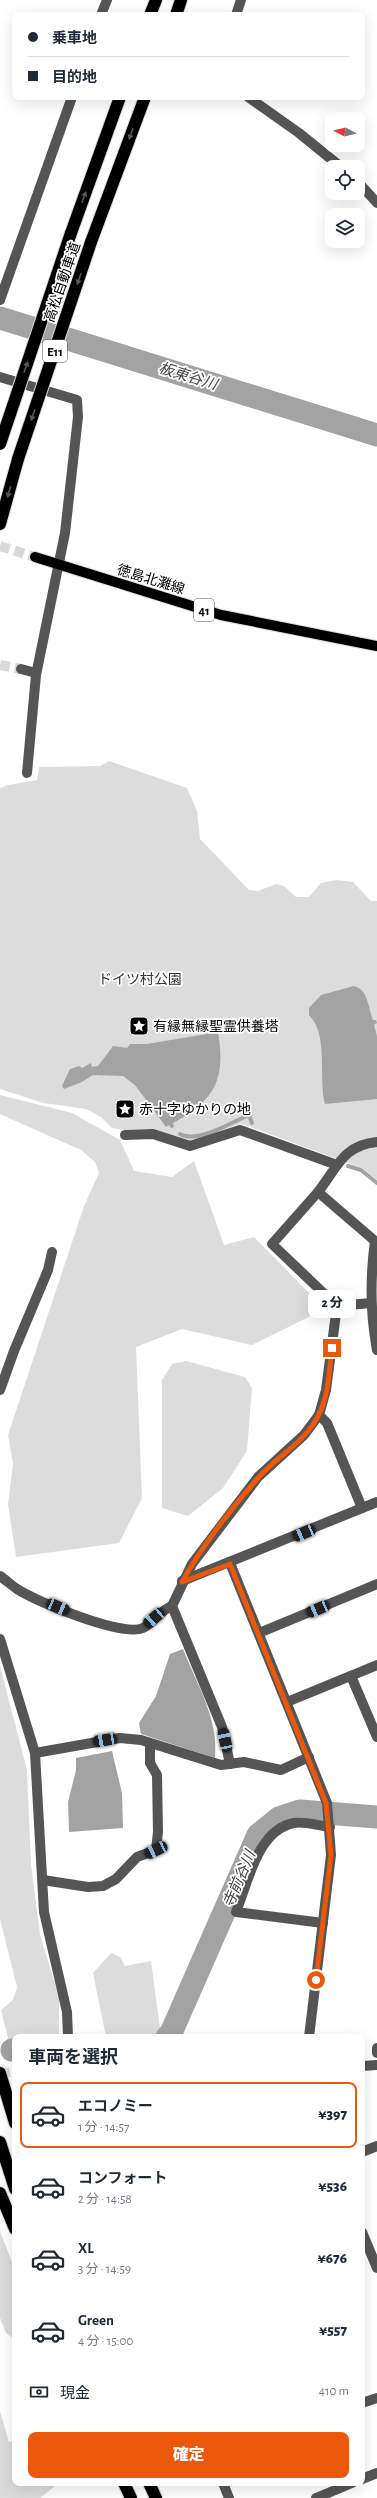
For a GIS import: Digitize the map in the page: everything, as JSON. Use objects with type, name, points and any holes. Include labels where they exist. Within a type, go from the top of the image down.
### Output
[{"type":"highway","points":[[151,12],[156,0]]},
{"type":"highway","points":[[177,12],[181,0]]},
{"type":"highway","name":"高松自動車道","points":[[0,444],[71,233],[119,100]]},
{"type":"highway","name":"高松自動車道","points":[[0,524],[18,459],[91,242],[144,100]]},
{"type":"highway","points":[[0,2072],[12,2113]]},
{"type":"highway","points":[[0,2142],[12,2180]]},
{"type":"highway","points":[[0,2194],[12,2222]]},
{"type":"highway","points":[[125,2486],[131,2498]]},
{"type":"highway","points":[[150,2486],[156,2498]]},
{"type":"main road","name":"徳島北灘線","points":[[35,556],[58,565],[221,615],[377,646]]},
{"type":"street","points":[[102,12],[107,0]]},
{"type":"street","points":[[237,12],[241,0]]},
{"type":"street","points":[[0,300],[71,100]]},
{"type":"street","points":[[252,100],[299,132],[333,160]]},
{"type":"street","points":[[365,190],[377,203]]},
{"type":"street","points":[[0,377],[77,400],[78,417],[65,533],[36,673],[27,773]]},
{"type":"street","points":[[21,669],[36,673]]},
{"type":"street","points":[[125,1135],[153,1134],[190,1146],[240,1130],[337,1165]]},
{"type":"street","points":[[371,1303],[337,1306],[272,1244],[318,1192],[348,1152],[364,1144],[377,1142]]},
{"type":"street","points":[[318,1192],[376,1241],[371,1273],[371,1303],[377,1350]]},
{"type":"street","points":[[0,1390],[14,1351],[48,1270],[52,1252]]},
{"type":"street","points":[[230,1764],[222,1727],[172,1606],[182,1582],[192,1564],[258,1477],[304,1435],[319,1415],[326,1390],[337,1306]]},
{"type":"street","points":[[319,1415],[326,1424],[362,1508]]},
{"type":"street","points":[[182,1582],[230,1564],[377,1502]]},
{"type":"street","points":[[230,1564],[260,1633],[309,1757],[326,1803],[330,1823],[331,1855],[309,2034]]},
{"type":"street","points":[[0,1576],[18,1590],[98,1624],[118,1629],[143,1628],[166,1608],[172,1606]]},
{"type":"street","points":[[260,1633],[377,1584]]},
{"type":"street","points":[[0,1639],[34,1752],[44,1912],[67,2012],[68,2034]]},
{"type":"street","points":[[287,1702],[377,1665]]},
{"type":"street","points":[[351,1676],[377,1737]]},
{"type":"street","points":[[34,1752],[120,1738],[141,1740],[221,1765],[244,1762],[281,1770],[309,1757]]},
{"type":"street","points":[[43,1880],[88,1887],[102,1886],[116,1879],[137,1857],[156,1850],[158,1832],[157,1774],[150,1763],[150,1744]]},
{"type":"street","points":[[322,1923],[236,1912],[262,1846],[271,1835],[283,1826],[295,1822],[330,1823]]},
{"type":"street","points":[[377,2048],[377,2053]]},
{"type":"street","points":[[365,2066],[377,2065]]},
{"type":"street","points":[[365,2151],[377,2146]]},
{"type":"street","points":[[365,2239],[377,2268]]},
{"type":"street","points":[[365,2402],[377,2398]]},
{"type":"street","points":[[365,2478],[377,2473]]},
{"type":"street","points":[[224,2486],[229,2498]]},
{"type":"street","points":[[316,2498],[345,2486]]},
{"type":"green space","name":"ドイツ村公園","points":[[109,761],[187,788],[197,811],[200,839],[249,890],[258,891],[276,884],[284,886],[296,897],[309,897],[321,883],[337,880],[353,882],[371,901],[377,901],[377,1180],[362,1168],[245,1125],[240,1124],[192,1141],[181,1140],[152,1129],[125,1130],[112,1128],[101,1117],[86,1109],[44,1103],[0,1089],[0,788],[8,785],[37,780],[39,767],[100,766]]},
{"type":"green space","points":[[0,1095],[72,1113],[120,1140],[134,1171],[172,1177],[194,1161],[224,1245],[254,1237],[325,1309],[252,1345],[182,1329],[136,1347],[142,1498],[119,1543],[16,1557],[8,1504],[13,1464],[8,1435],[84,1206],[99,1173],[95,1162],[81,1150],[0,1114]]},
{"type":"green space","points":[[186,1361],[245,1377],[252,1388],[247,1451],[223,1488],[188,1516],[162,1508],[162,1380],[172,1364]]},
{"type":"green space","points":[[0,1666],[27,1770],[31,1864],[40,1934],[59,1998],[59,2034],[12,2034],[12,2046],[10,2046],[1,2010],[13,2000],[17,1987],[0,1919]]},
{"type":"green space","points":[[111,1953],[120,1957],[125,1966],[151,1961],[161,2034],[105,2034],[93,1973]]},
{"type":"green space","points":[[0,2231],[12,2262],[12,2338],[6,2333],[0,2318]]},
{"type":"green space","points":[[0,2411],[9,2442],[12,2441],[12,2486],[55,2486],[40,2498],[0,2498]]},
{"type":"shaded area","points":[[354,986],[359,988],[365,995],[373,1020],[376,1020],[377,1023],[374,1025],[377,1036],[377,1099],[325,1104],[319,1033],[315,1023],[309,1015],[309,1008],[321,995]]},
{"type":"shaded area","points":[[218,1032],[220,1066],[217,1079],[212,1090],[205,1100],[194,1109],[166,1127],[135,1085],[123,1076],[93,1075],[82,1082],[64,1089],[62,1086],[70,1069],[79,1066],[82,1068],[91,1063],[92,1067],[98,1066],[113,1046],[127,1048],[130,1044],[147,1044]]},
{"type":"shaded area","points":[[183,1649],[206,1702],[214,1730],[215,1758],[141,1734],[139,1723],[156,1696],[170,1654]]},
{"type":"shaded area","points":[[112,1751],[122,1793],[123,1828],[69,1832],[68,1802],[76,1770],[76,1758]]},
{"type":"waterway","name":"板東谷川","points":[[0,318],[377,435]]},
{"type":"waterway","points":[[180,1134],[187,1136],[205,1134],[249,1115],[252,1123]]},
{"type":"waterway","points":[[348,1166],[361,1170],[377,1183]]},
{"type":"waterway","name":"寺前谷川","points":[[170,2034],[258,1835],[279,1818],[300,1811],[377,1817]]},
{"type":"tunnel","points":[[0,546],[35,557]]},
{"type":"tunnel","points":[[0,665],[21,669]]},
{"type":"tunnel","points":[[0,2074],[12,2072]]},
{"type":"place","name":"有縁無縁聖霊供養塔","points":[[139,1026]]},
{"type":"place","name":"赤十字ゆかりの地","points":[[125,1109]]},
{"type":"route","points":[[316,1980],[331,1855],[330,1827],[326,1803],[260,1633],[230,1564],[182,1582],[192,1564],[258,1477],[304,1435],[319,1415],[326,1390],[332,1348]]}]
